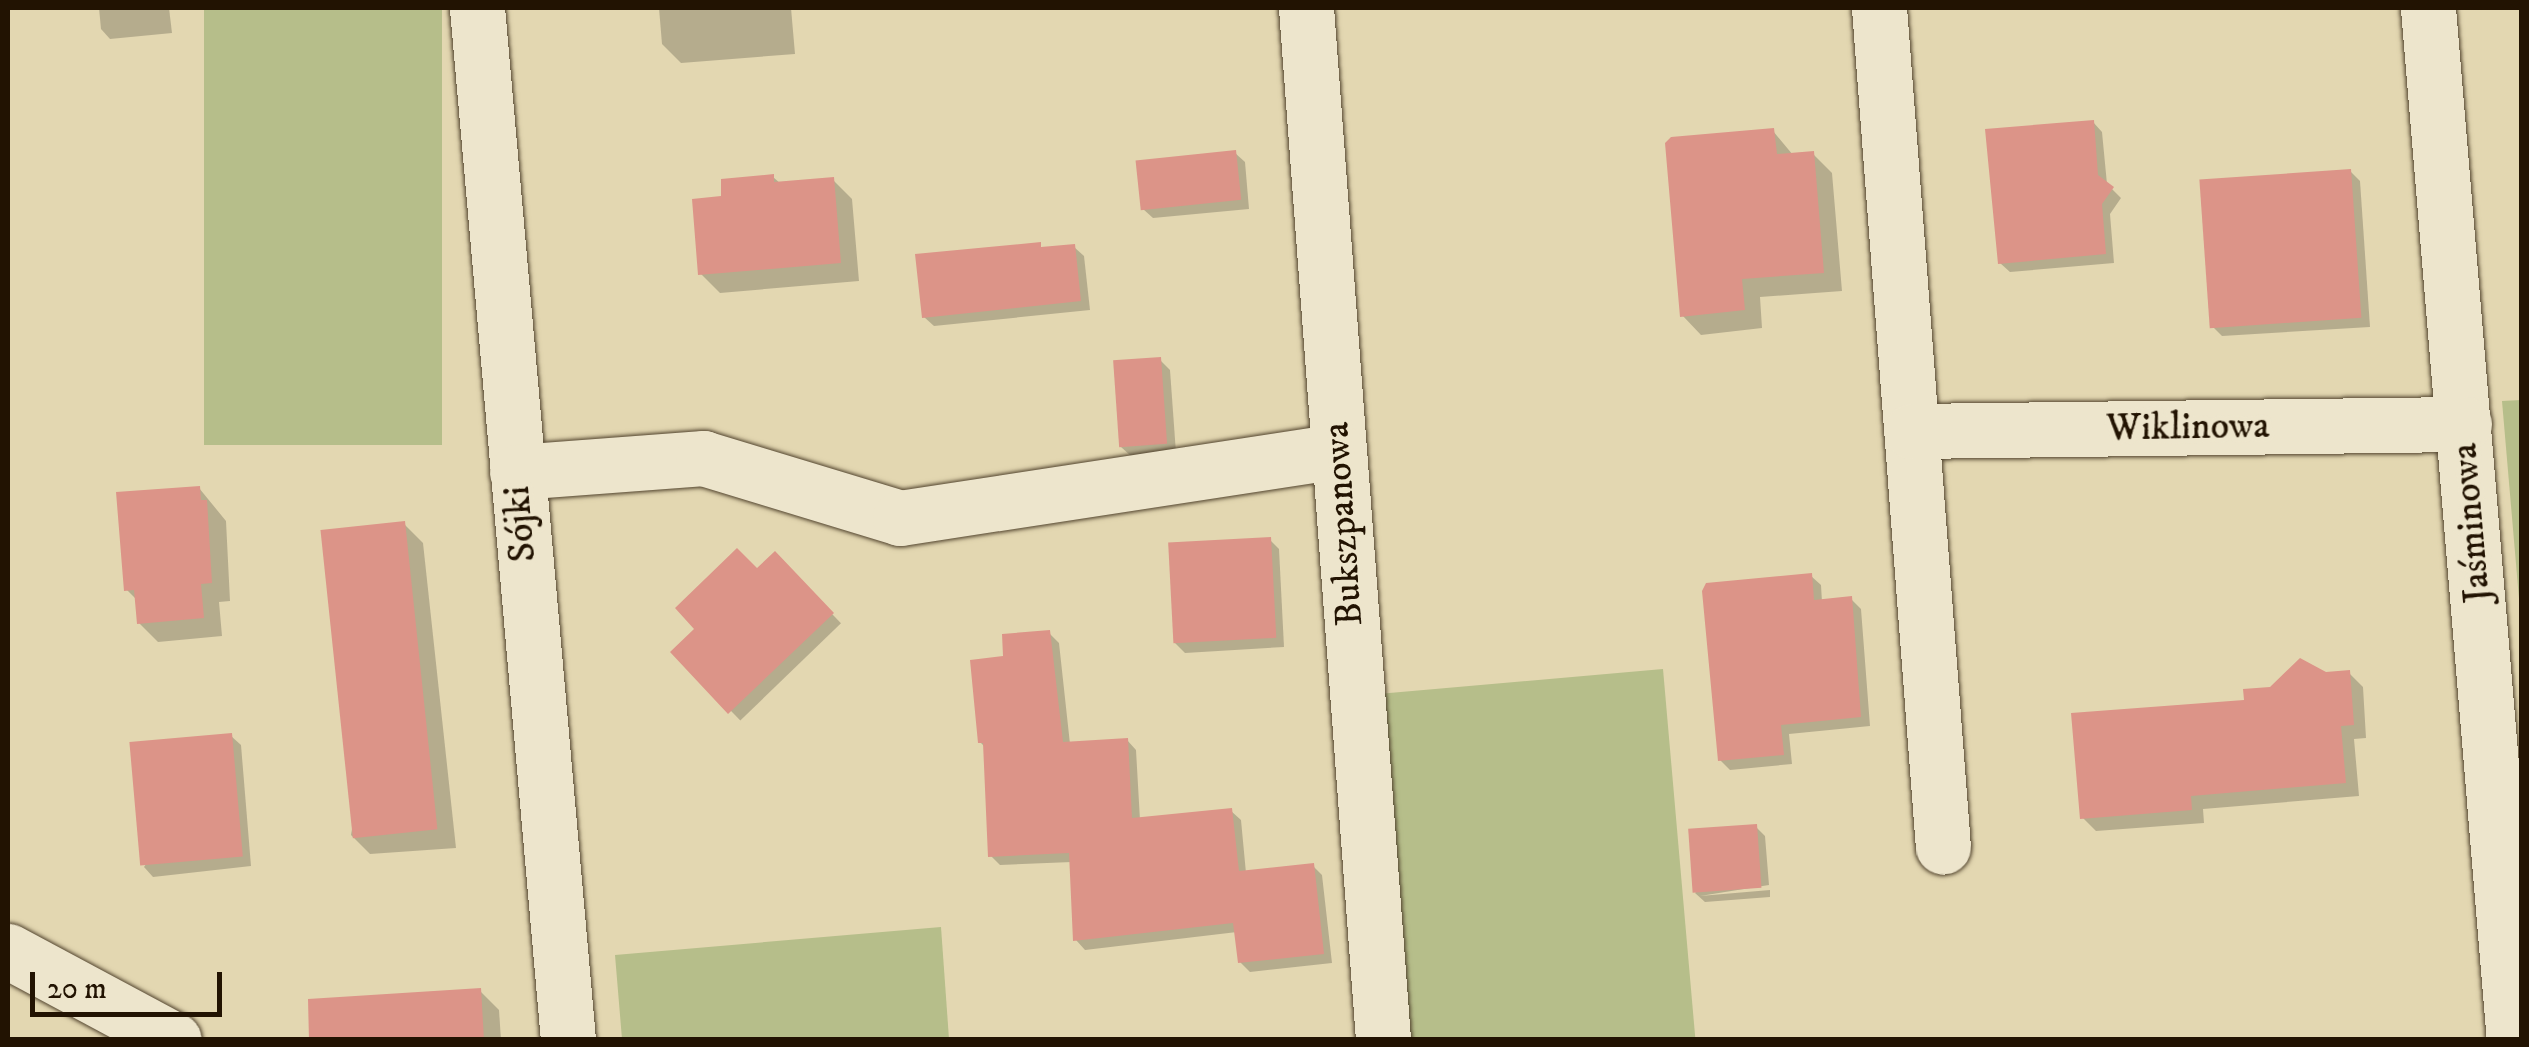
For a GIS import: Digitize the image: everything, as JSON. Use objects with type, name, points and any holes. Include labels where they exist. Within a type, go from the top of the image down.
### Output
[{"type":"street","name":"Sójki","points":[[476,8],[568,1040]]},
{"type":"street","name":"Bukszpanowa","points":[[1306,8],[1383,1040]]},
{"type":"street","points":[[1879,8],[1943,846]]},
{"type":"street","name":"Jaśminowa","points":[[2428,8],[2514,1040]]},
{"type":"street","name":"Wiklinowa","points":[[1912,431],[2464,424]]},
{"type":"street","points":[[516,472],[703,458],[900,518],[1338,450]]},
{"type":"street","points":[[8,951],[174,1040]]},
{"type":"green space","points":[[204,8],[442,8],[442,445],[204,445]]},
{"type":"green space","points":[[2522,400],[2521,622],[2502,401]]},
{"type":"green space","points":[[1663,669],[1695,1039],[1408,1040],[1378,694]]},
{"type":"green space","points":[[941,927],[949,1039],[622,1039],[615,955]]},
{"type":"building","points":[[2094,120],[2098,175],[2114,187],[2102,204],[2106,254],[1998,264],[1985,129]]},
{"type":"building","points":[[1774,128],[1777,154],[1814,151],[1824,273],[1742,279],[1745,310],[1680,317],[1665,143],[1671,137]]},
{"type":"building","points":[[1236,150],[1241,200],[1141,210],[1136,161]]},
{"type":"building","points":[[2351,169],[2361,318],[2210,328],[2199,180]]},
{"type":"building","points":[[774,174],[774,182],[834,177],[841,263],[698,275],[692,199],[721,196],[721,179]]},
{"type":"building","points":[[1041,242],[1041,247],[1075,244],[1081,301],[922,318],[915,254]]},
{"type":"building","points":[[1161,357],[1167,444],[1119,447],[1113,360]]},
{"type":"building","points":[[200,486],[201,500],[207,500],[212,583],[201,584],[204,618],[137,624],[134,590],[124,591],[116,492]]},
{"type":"building","points":[[405,521],[437,829],[353,838],[320,530]]},
{"type":"building","points":[[1271,537],[1276,638],[1173,643],[1168,542]]},
{"type":"building","points":[[737,548],[757,568],[775,551],[834,613],[728,714],[670,652],[694,629],[675,608]]},
{"type":"building","points":[[1812,573],[1814,600],[1852,596],[1861,717],[1781,725],[1784,755],[1718,761],[1702,591],[1706,583]]},
{"type":"building","points":[[1050,630],[1063,742],[1128,738],[1132,818],[1232,808],[1239,871],[1314,863],[1324,954],[1238,963],[1233,923],[1073,941],[1069,853],[988,857],[983,743],[978,743],[970,660],[1003,656],[1002,634]]},
{"type":"building","points":[[2300,658],[2326,672],[2350,670],[2354,725],[2341,726],[2346,783],[2191,796],[2192,810],[2080,819],[2071,713],[2244,700],[2243,689],[2270,687]]},
{"type":"building","points":[[232,733],[243,857],[140,866],[129,742]]},
{"type":"building","points":[[1757,824],[1761,888],[1693,893],[1688,829]]},
{"type":"building","points":[[481,988],[484,1040],[309,1040],[308,999]]}]
